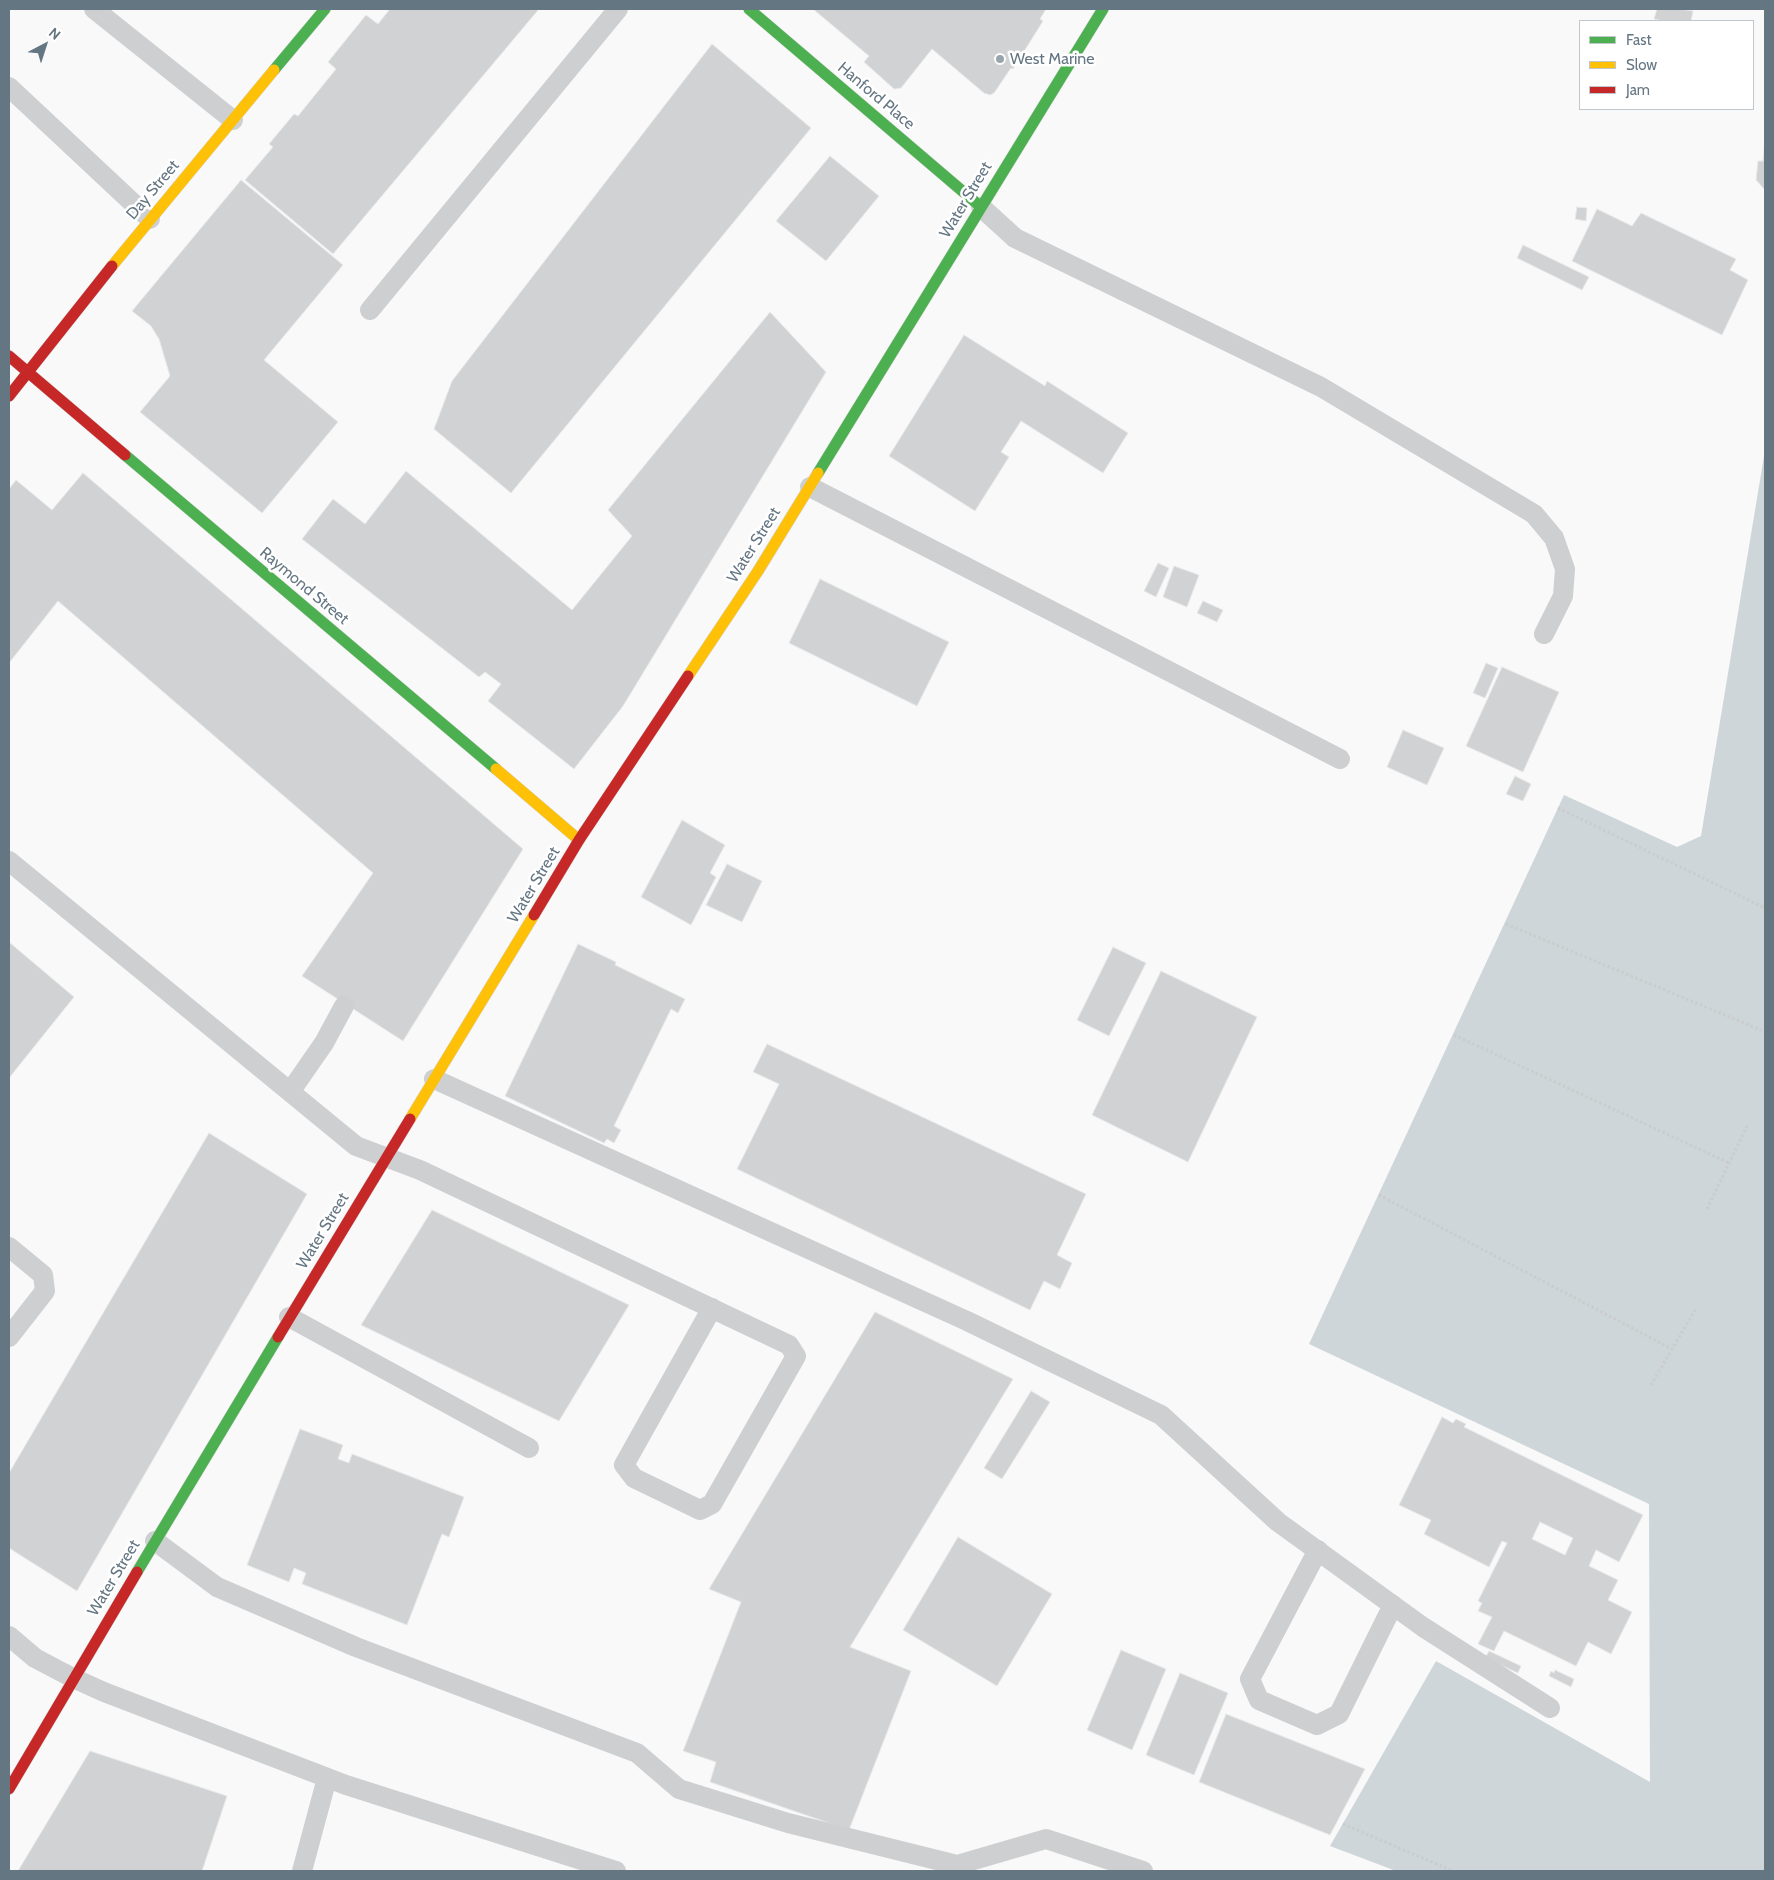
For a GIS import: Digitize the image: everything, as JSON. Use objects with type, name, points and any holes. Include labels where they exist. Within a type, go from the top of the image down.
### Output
[{"type":"main road","name":"Day Street","points":[[9,396],[150,219],[325,9]]},
{"type":"main road","name":"Hanford Place","points":[[749,9],[982,207]]},
{"type":"main road","name":"Water Street","points":[[9,1789],[154,1541],[579,840],[758,572],[1103,9]]},
{"type":"main road","name":"Raymond Street","points":[[9,356],[579,840]]},
{"type":"lane","points":[[94,9],[233,120]]},
{"type":"lane","points":[[370,310],[618,9]]},
{"type":"lane","points":[[9,87],[150,219]]},
{"type":"lane","points":[[982,207],[1015,238],[1322,387],[1534,514],[1554,538],[1565,570],[1563,596],[1544,634]]},
{"type":"lane","points":[[810,487],[1340,760]]},
{"type":"lane","points":[[9,861],[356,1146],[420,1170],[712,1308],[788,1345],[796,1356],[712,1504],[700,1510],[634,1478],[624,1465],[712,1308]]},
{"type":"lane","points":[[290,1092],[324,1043],[344,1006]]},
{"type":"lane","points":[[434,1079],[967,1321],[1161,1415],[1278,1522],[1424,1627],[1550,1708]]},
{"type":"lane","points":[[9,1247],[43,1275],[45,1291],[9,1337]]},
{"type":"lane","points":[[289,1317],[529,1448]]},
{"type":"lane","points":[[154,1541],[195,1572],[226,1591],[356,1648],[638,1753],[679,1789],[788,1823],[957,1865],[1046,1839],[1143,1871]]},
{"type":"lane","points":[[1318,1550],[1250,1679],[1260,1700],[1317,1725],[1339,1714],[1394,1605]]},
{"type":"lane","points":[[9,1636],[35,1658],[73,1678],[327,1778],[616,1871]]},
{"type":"lane","points":[[302,1871],[327,1778]]},
{"type":"path","points":[[1558,808],[1765,908]]},
{"type":"path","points":[[1506,924],[1761,1030]]},
{"type":"path","points":[[1454,1034],[1729,1163]]},
{"type":"path","points":[[1707,1209],[1748,1124]]},
{"type":"path","points":[[1379,1195],[1672,1349]]},
{"type":"path","points":[[1651,1385],[1695,1310]]},
{"type":"path","points":[[1343,1824],[1453,1871]]},
{"type":"shaded area","points":[[1765,450],[1765,1871],[1396,1871],[1330,1846],[1436,1661],[1650,1782],[1649,1504],[1309,1344],[1564,795],[1677,847],[1701,836]]},
{"type":"building","points":[[390,9],[539,9],[333,254],[245,180],[273,147],[269,144],[294,114],[298,116],[336,69],[328,62],[366,15],[378,24]]},
{"type":"building","points":[[813,9],[1046,9],[1040,19],[1043,21],[1013,69],[1011,68],[994,93],[990,95],[984,93],[932,49],[901,88],[894,89],[864,62],[869,56]]},
{"type":"building","points":[[1657,9],[1693,11],[1691,20],[1654,19]]},
{"type":"building","points":[[712,44],[811,128],[511,493],[434,429],[452,381]]},
{"type":"building","points":[[1765,139],[1765,190],[1756,180],[1758,161],[1763,161]]},
{"type":"building","points":[[830,156],[879,196],[826,261],[776,221]]},
{"type":"building","points":[[241,180],[343,265],[264,360],[338,422],[262,513],[140,412],[170,376],[159,339],[151,326],[132,311]]},
{"type":"building","points":[[1577,207],[1587,208],[1586,221],[1575,219]]},
{"type":"building","points":[[1597,209],[1632,226],[1641,213],[1736,259],[1730,270],[1748,280],[1722,335],[1572,261]]},
{"type":"building","points":[[1523,245],[1589,277],[1582,290],[1517,258]]},
{"type":"building","points":[[770,312],[826,372],[623,706],[574,769],[488,701],[501,684],[485,672],[479,677],[302,539],[333,499],[365,524],[406,471],[572,610],[632,536],[608,510]]},
{"type":"building","points":[[964,335],[1045,386],[1047,381],[1128,433],[1103,473],[1021,421],[1001,452],[1009,457],[975,511],[889,456]]},
{"type":"building","points":[[83,473],[523,849],[403,1041],[302,976],[373,873],[58,601],[9,663],[9,489],[16,480],[52,510]]},
{"type":"building","points":[[1158,563],[1169,568],[1156,597],[1144,591]]},
{"type":"building","points":[[1174,566],[1199,575],[1187,607],[1163,597]]},
{"type":"building","points":[[820,579],[949,642],[917,706],[789,643]]},
{"type":"building","points":[[1203,601],[1223,610],[1217,622],[1197,613]]},
{"type":"building","points":[[1486,663],[1498,668],[1485,698],[1473,693]]},
{"type":"building","points":[[1502,667],[1559,692],[1523,772],[1466,746]]},
{"type":"building","points":[[1403,730],[1444,748],[1427,785],[1387,767]]},
{"type":"building","points":[[1515,776],[1531,784],[1523,801],[1506,794]]},
{"type":"building","points":[[682,820],[725,845],[710,873],[716,877],[691,925],[641,897]]},
{"type":"building","points":[[727,864],[762,881],[742,922],[706,905]]},
{"type":"building","points":[[9,942],[74,997],[9,1078]]},
{"type":"building","points":[[578,944],[616,962],[615,965],[685,999],[678,1013],[671,1009],[614,1126],[621,1130],[614,1143],[607,1139],[604,1143],[505,1096]]},
{"type":"building","points":[[1113,947],[1146,963],[1109,1036],[1077,1020]]},
{"type":"building","points":[[1161,971],[1257,1017],[1188,1162],[1092,1115]]},
{"type":"building","points":[[767,1044],[1086,1194],[1057,1255],[1072,1263],[1060,1289],[1044,1281],[1030,1310],[737,1169],[779,1084],[753,1072]]},
{"type":"building","points":[[209,1133],[307,1194],[77,1591],[9,1548],[9,1473]]},
{"type":"building","points":[[432,1210],[629,1305],[559,1421],[361,1325]]},
{"type":"building","points":[[875,1312],[1013,1379],[850,1647],[911,1671],[849,1830],[710,1782],[716,1762],[683,1751],[741,1602],[709,1589]]},
{"type":"building","points":[[1031,1391],[1050,1402],[1002,1479],[984,1468]]},
{"type":"building","points":[[1442,1417],[1453,1423],[1456,1419],[1466,1424],[1464,1427],[1643,1515],[1619,1562],[1596,1550],[1589,1566],[1618,1580],[1608,1600],[1632,1612],[1611,1654],[1588,1642],[1576,1666],[1504,1631],[1494,1651],[1478,1644],[1492,1617],[1478,1611],[1482,1603],[1478,1601],[1507,1543],[1502,1541],[1489,1567],[1424,1534],[1431,1520],[1399,1505]],"holes":[[[1540,1522],[1573,1538],[1565,1555],[1532,1539]]]},
{"type":"building","points":[[300,1429],[343,1445],[338,1459],[349,1463],[352,1454],[464,1497],[449,1537],[442,1534],[407,1625],[302,1584],[306,1573],[294,1568],[289,1582],[247,1565]]},
{"type":"building","points":[[958,1537],[1052,1594],[997,1686],[903,1630]]},
{"type":"building","points":[[1121,1650],[1166,1669],[1132,1750],[1087,1730]]},
{"type":"building","points":[[1489,1651],[1521,1666],[1518,1673],[1485,1658]]},
{"type":"building","points":[[1555,1670],[1574,1679],[1571,1687],[1549,1676],[1551,1671],[1554,1673]]},
{"type":"building","points":[[1180,1673],[1228,1693],[1194,1775],[1146,1755]]},
{"type":"building","points":[[1226,1714],[1365,1769],[1330,1835],[1199,1782]]},
{"type":"building","points":[[90,1751],[227,1796],[202,1871],[18,1871]]},
{"type":"traffic: fast","points":[[274,70],[325,9]]},
{"type":"traffic: fast","points":[[749,9],[981,207]]},
{"type":"traffic: fast","points":[[818,473],[1103,9]]},
{"type":"traffic: fast","points":[[125,455],[496,769]]},
{"type":"traffic: fast","points":[[137,1572],[278,1337]]},
{"type":"traffic: slow","points":[[112,266],[274,70]]},
{"type":"traffic: slow","points":[[688,676],[758,571],[818,473]]},
{"type":"traffic: slow","points":[[496,769],[579,840]]},
{"type":"traffic: slow","points":[[410,1119],[534,915]]},
{"type":"traffic: jam","points":[[9,396],[112,266]]},
{"type":"traffic: jam","points":[[9,356],[125,455]]},
{"type":"traffic: jam","points":[[534,915],[579,840],[688,676]]},
{"type":"traffic: jam","points":[[278,1337],[410,1119]]},
{"type":"traffic: jam","points":[[9,1789],[137,1572]]},
{"type":"place","name":"West Marine","points":[[1000,59]]}]
